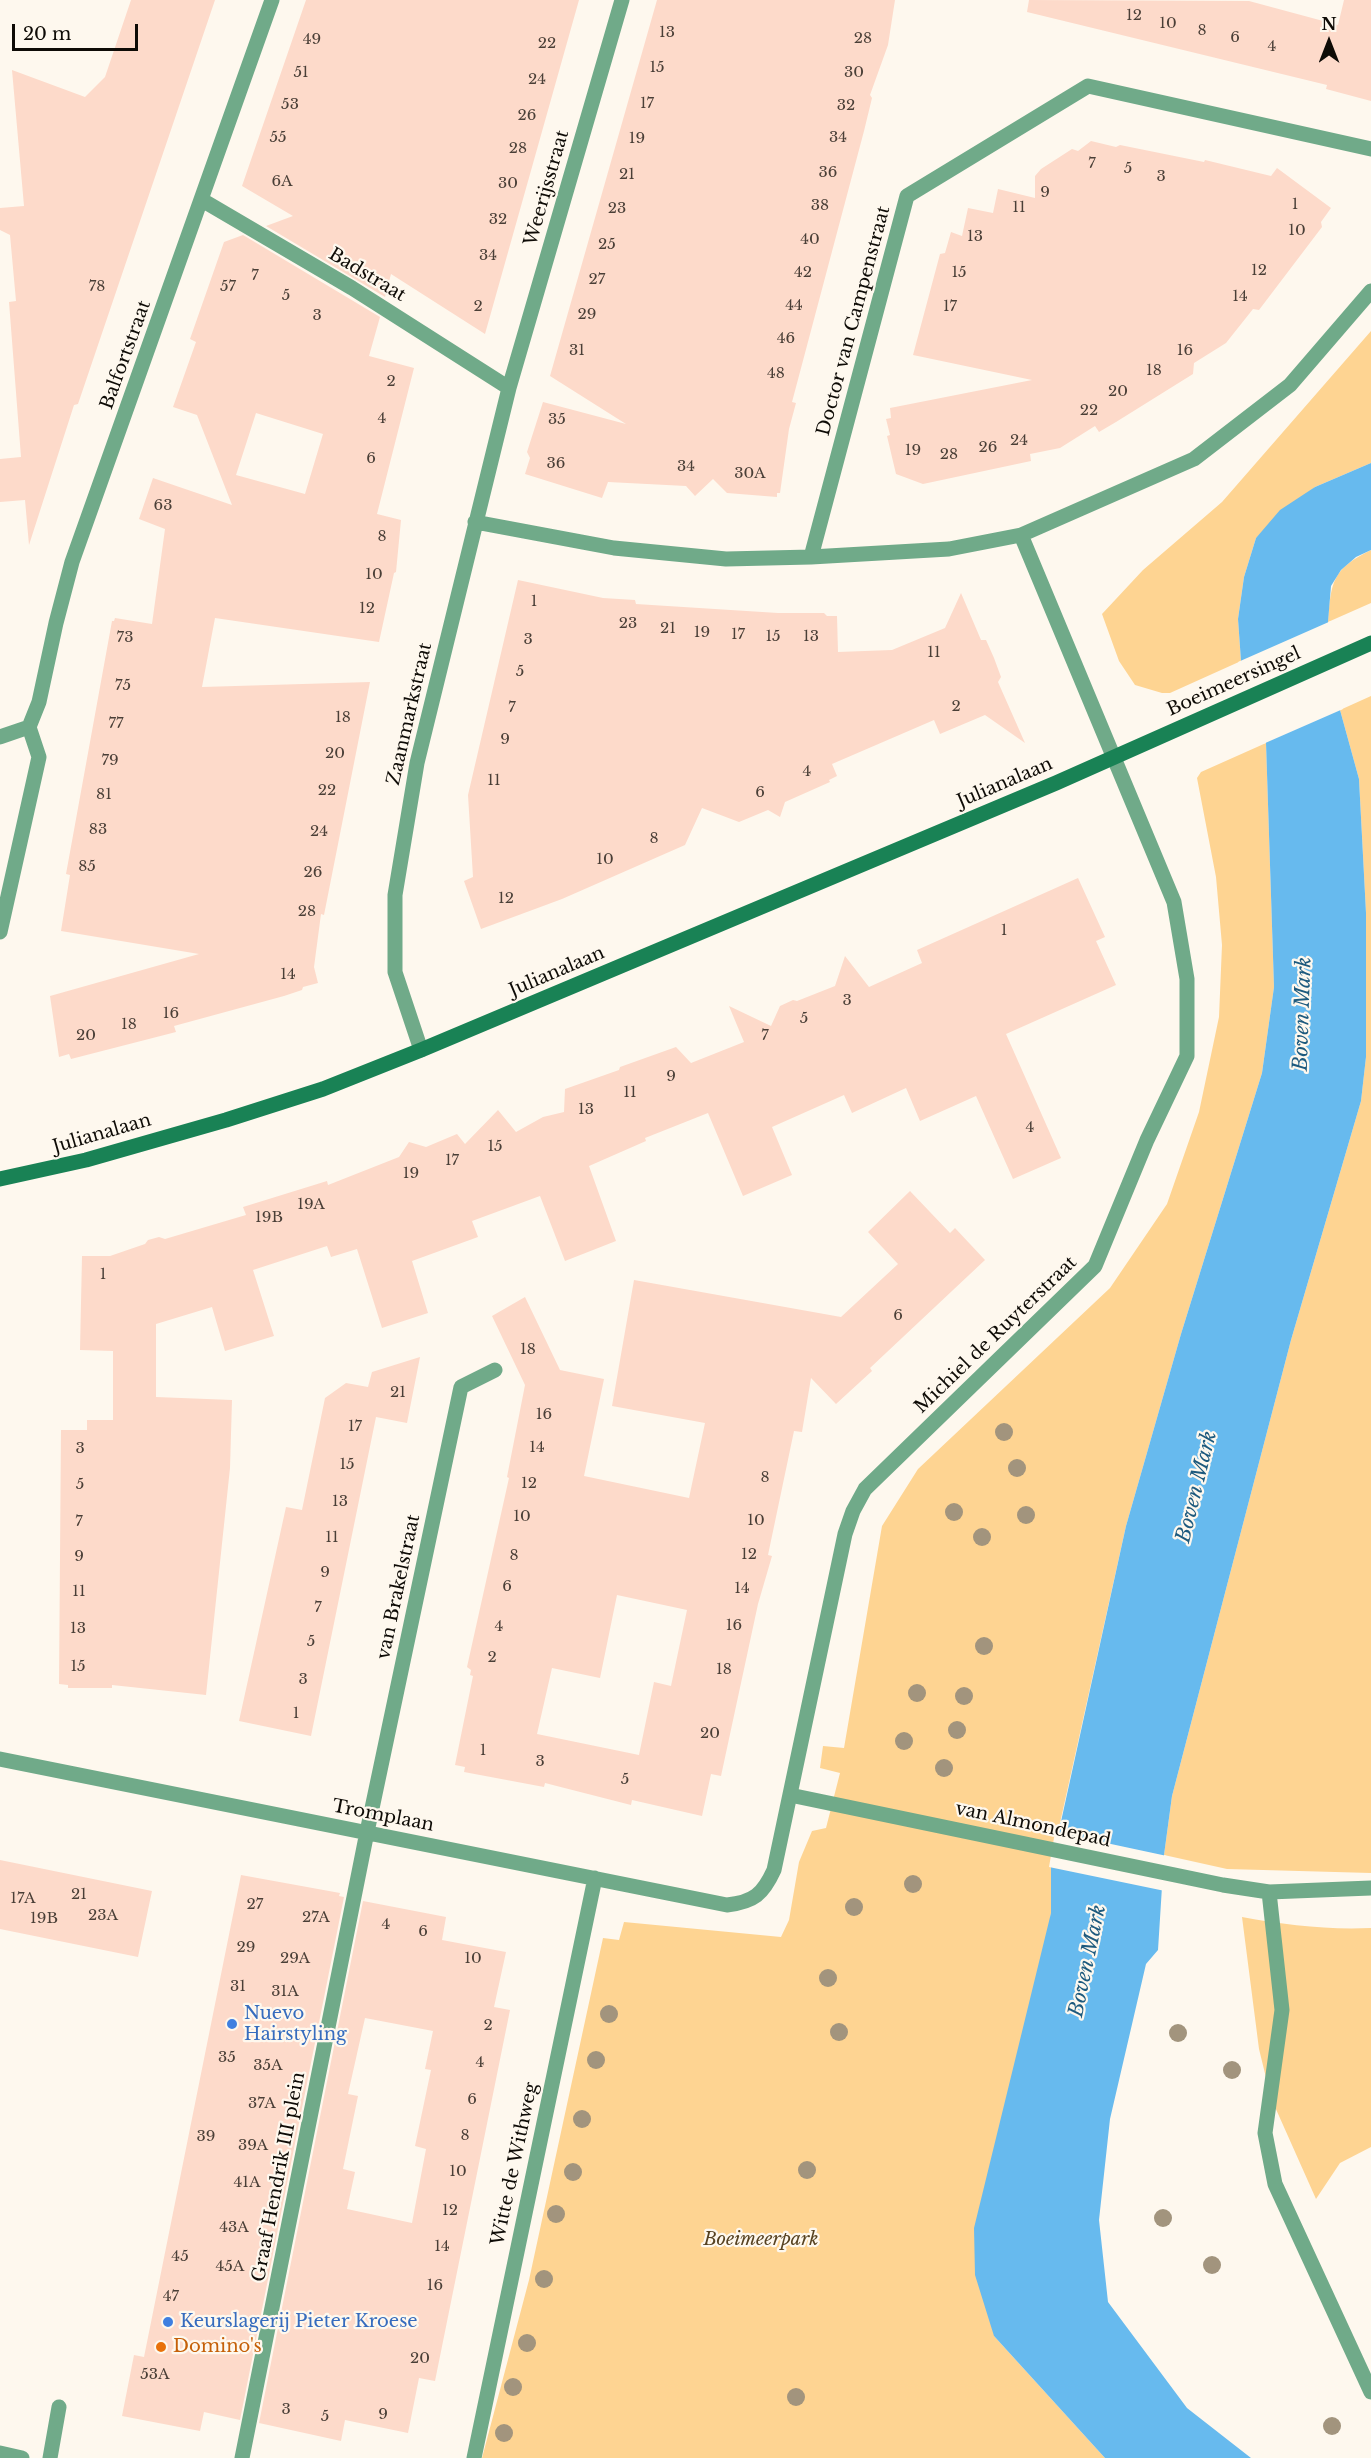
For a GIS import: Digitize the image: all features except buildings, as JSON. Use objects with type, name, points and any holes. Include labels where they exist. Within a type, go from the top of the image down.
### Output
[{"type":"main road","name":"Boeimeersingel","points":[[1114,757],[1371,643]]},
{"type":"main road","name":"Julianalaan","points":[[0,1179],[86,1160],[226,1120],[323,1089],[421,1050],[1114,757]]},
{"type":"street","name":"Balfortstraat","points":[[29,727],[39,702],[72,562],[272,0]]},
{"type":"street","name":"Weerijsstraat","points":[[509,387],[622,0]]},
{"type":"street","name":"Doctor van Campenstraat","points":[[811,557],[908,196],[1088,86],[1371,149]]},
{"type":"street","name":"Badstraat","points":[[202,200],[352,288],[509,387]]},
{"type":"street","points":[[475,522],[625,549],[726,559],[811,557],[949,549],[1022,535],[1194,459],[1290,386],[1371,291]]},
{"type":"street","name":"Zaanmarkstraat","points":[[421,1050],[395,972],[395,895],[417,762],[509,387]]},
{"type":"street","name":"Michiel de Ruyterstraat","points":[[757,1897],[767,1885],[774,1870],[845,1534],[853,1511],[865,1490],[1095,1266],[1147,1140],[1187,1056],[1187,979],[1174,902],[1022,535]]},
{"type":"street","points":[[0,737],[29,727],[39,757],[0,932]]},
{"type":"street","name":"van Brakelstraat","points":[[367,1832],[461,1388],[495,1370]]},
{"type":"street","name":"Tromplaan","points":[[0,1759],[727,1905],[742,1904],[757,1897]]},
{"type":"street","name":"van Almondepad","points":[[790,1795],[1223,1885],[1269,1892],[1371,1888]]},
{"type":"street","name":"Graaf Hendrik III plein","points":[[242,2458],[367,1832]]},
{"type":"street","name":"Witte de Withweg","points":[[474,2458],[595,1878]]},
{"type":"street","points":[[1269,1892],[1282,2010],[1265,2133],[1275,2184],[1371,2392]]},
{"type":"street","points":[[50,2458],[59,2407]]},
{"type":"street","points":[[0,2453],[22,2458]]},
{"type":"green space","points":[[1371,331],[1371,463],[1315,487],[1256,538],[1244,577],[1238,619],[1241,661],[1170,693],[1135,685],[1119,661],[1102,614],[1143,570],[1222,502]]},
{"type":"green space","points":[[1371,550],[1371,603],[1328,622],[1330,597],[1336,578],[1348,564]]},
{"type":"green space","points":[[1371,696],[1371,1873],[1227,1869],[1164,1855],[1172,1796],[1291,1340],[1361,1101],[1366,1057],[1366,913],[1359,779],[1340,710]]},
{"type":"green space","name":"Boeimeerpark","points":[[1266,743],[1274,987],[1262,1073],[1181,1334],[1126,1526],[1058,1832],[1051,1867],[1051,1913],[994,2336],[1105,2458],[482,2458],[529,2280],[603,1938],[619,1940],[624,1922],[781,1937],[789,1920],[799,1862],[812,1831],[826,1828],[840,1773],[820,1768],[823,1746],[844,1748],[882,1526],[918,1469],[1110,1288],[1167,1204],[1199,1112],[1219,1017],[1222,945],[1216,877],[1197,778],[1201,772]]},
{"type":"green space","points":[[1242,1917],[1306,1926],[1371,1928],[1371,2147],[1340,2163],[1316,2199],[1271,2098],[1259,2049]]},
{"type":"water","name":"Boven Mark","points":[[1371,463],[1371,550],[1356,557],[1341,570],[1331,586],[1328,622],[1340,710],[1359,779],[1366,913],[1366,1057],[1361,1101],[1291,1340],[1172,1796],[1164,1855],[1158,1950],[1146,1964],[1110,2119],[1099,2220],[1108,2302],[1187,2408],[1251,2458],[1105,2458],[994,2336],[975,2275],[974,2228],[1051,1913],[1051,1867],[1126,1526],[1181,1334],[1262,1073],[1274,987],[1266,743],[1241,661],[1238,619],[1244,577],[1256,538],[1280,510],[1315,487]]},
{"type":"pier","points":[[1331,621],[1343,709],[1263,744],[1238,662]]},
{"type":"pier","points":[[1055,1832],[1167,1856],[1165,1891],[1049,1867]]},
{"type":"place","name":"Nuevo Hairstyling","points":[[232,2024]]},
{"type":"place","name":"Keurslagerij Pieter Kroese","points":[[168,2322]]},
{"type":"place","name":"Domino's","points":[[161,2347]]}]
